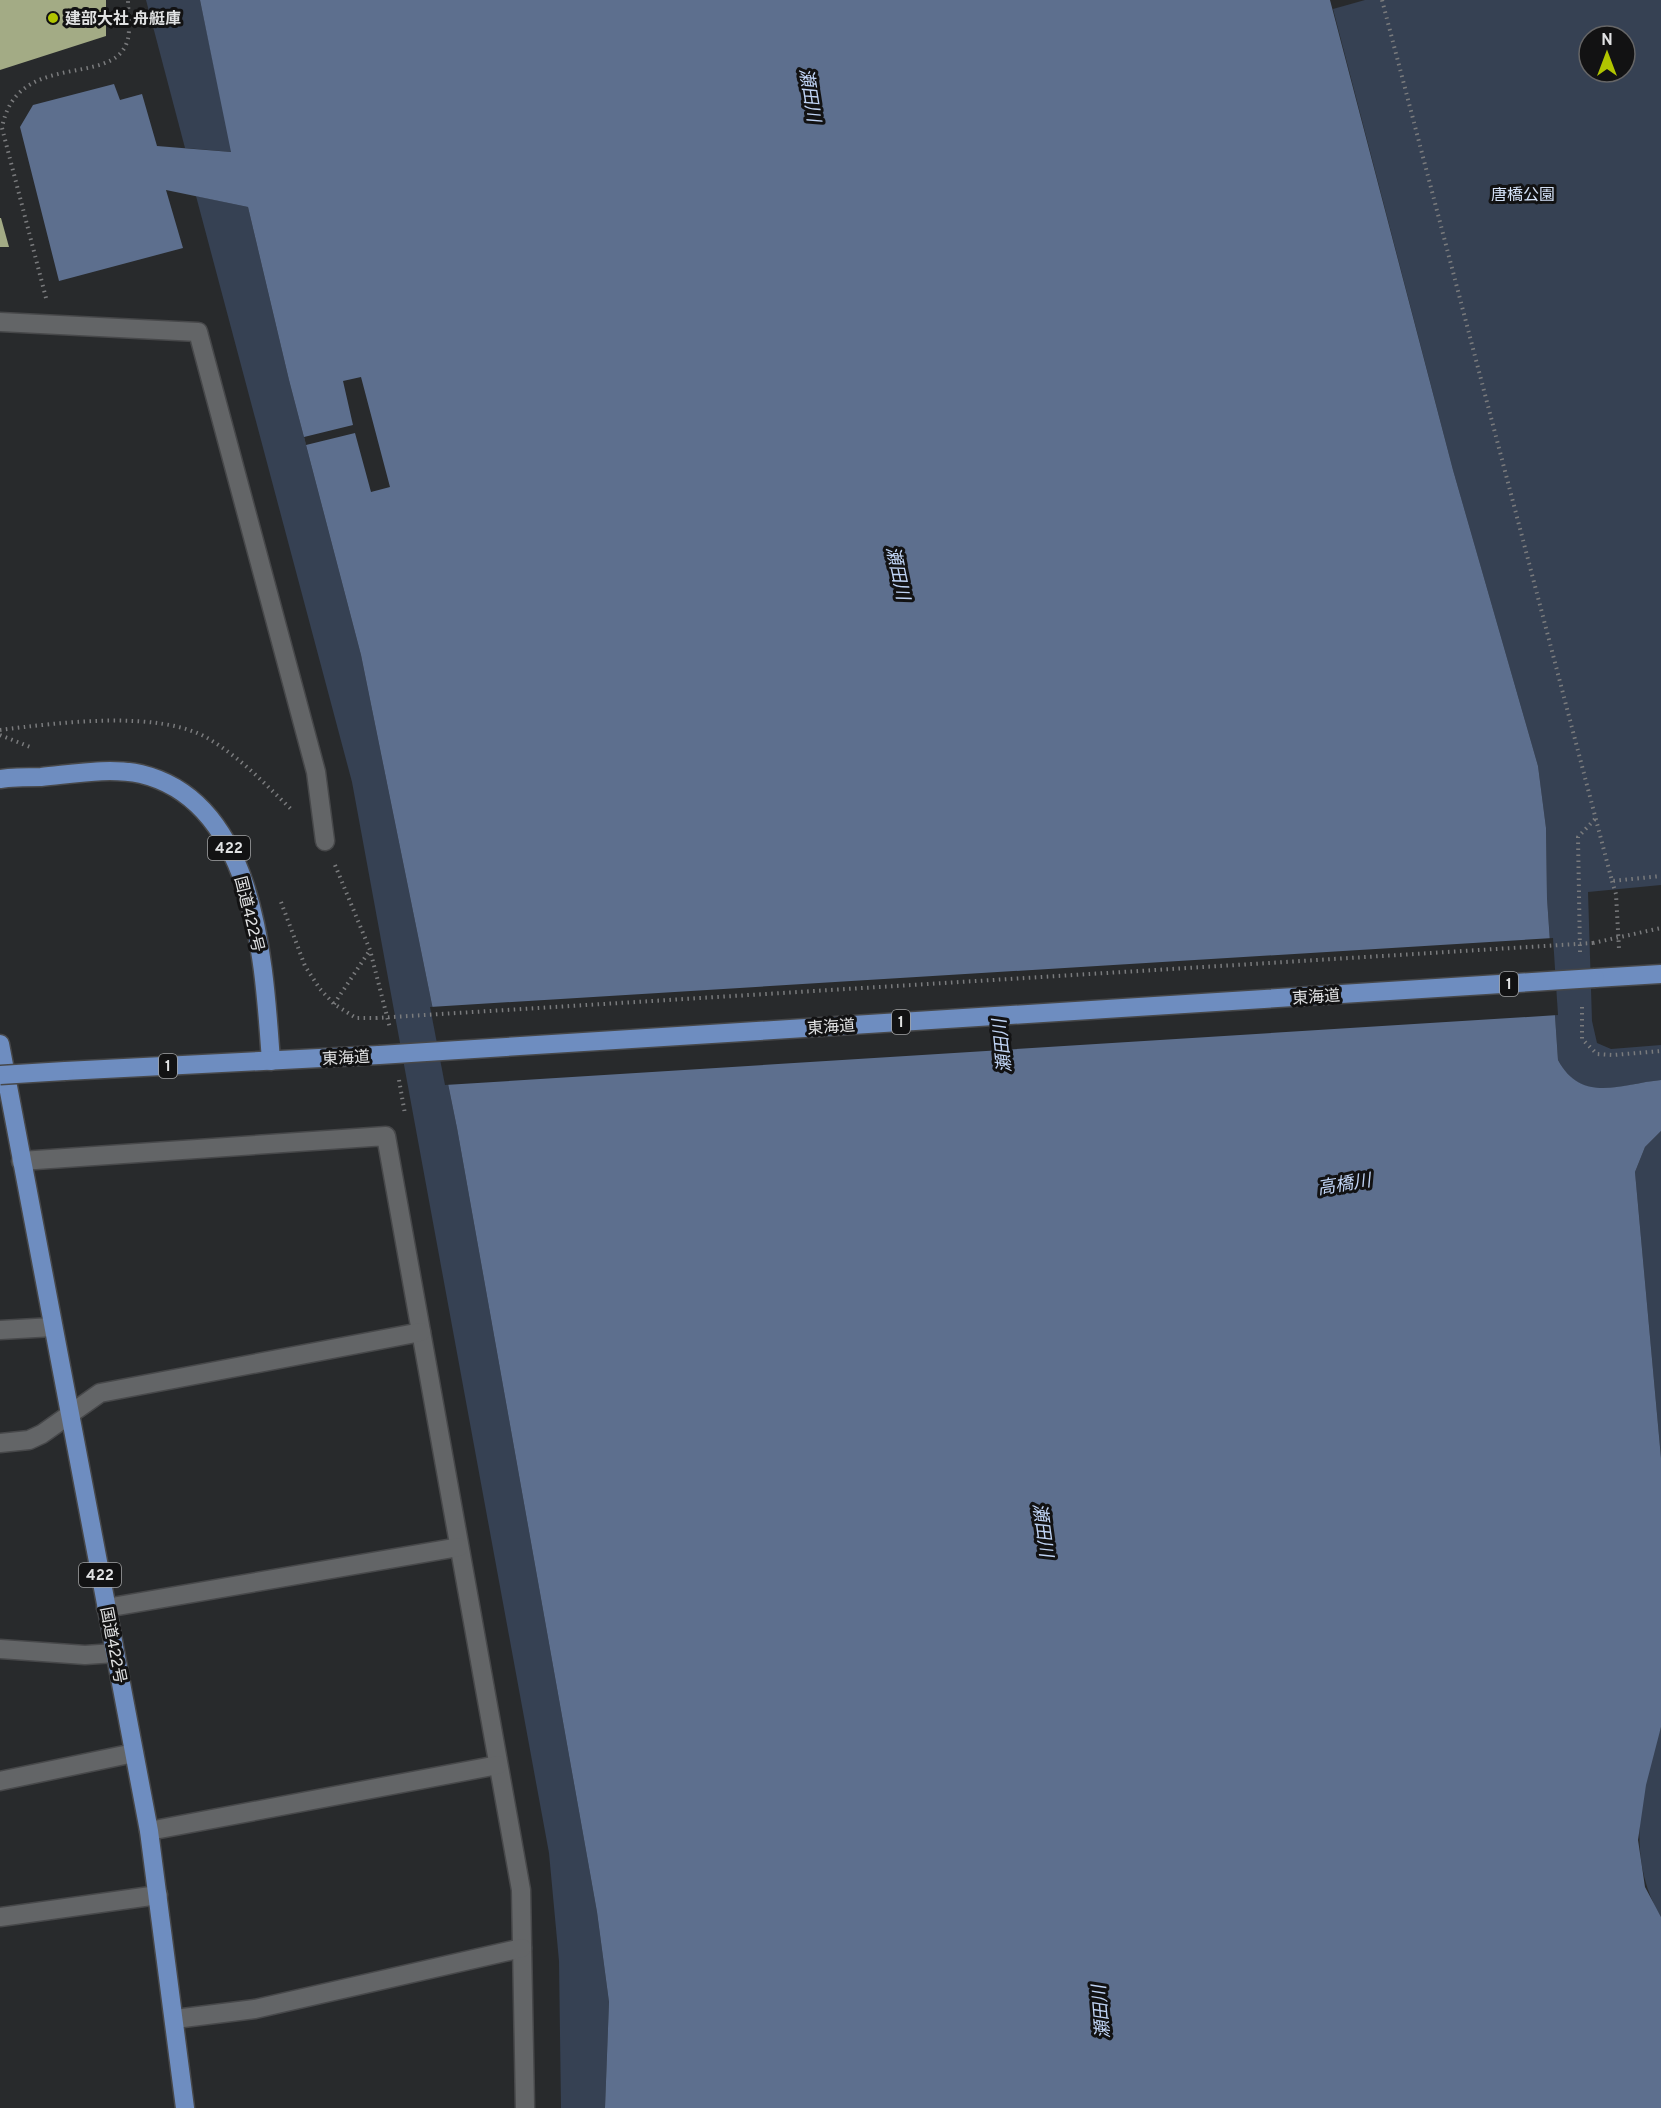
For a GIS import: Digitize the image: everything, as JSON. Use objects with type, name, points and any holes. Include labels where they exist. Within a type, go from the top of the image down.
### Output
[{"type":"highway","name":"国道422号","points":[[0,779],[100,772],[140,774],[173,786],[204,811],[226,843],[253,910],[267,1003],[271,1061]]},
{"type":"highway","name":"東海道","points":[[2,1075],[379,1055],[1661,974]]},
{"type":"highway","name":"国道422号","points":[[0,1044],[2,1075],[54,1327],[148,1831],[175,2019],[184,2108]]},
{"type":"street","points":[[0,322],[198,332],[316,772],[325,841]]},
{"type":"street","points":[[21,1161],[386,1136],[521,1890],[525,2108]]},
{"type":"street","points":[[0,1330],[54,1327]]},
{"type":"street","points":[[0,1443],[29,1440],[100,1393],[421,1332]]},
{"type":"street","points":[[106,1608],[459,1547]]},
{"type":"street","points":[[0,1649],[86,1654],[115,1653]]},
{"type":"street","points":[[0,1781],[134,1753]]},
{"type":"street","points":[[148,1831],[498,1765]]},
{"type":"street","points":[[0,1917],[158,1895]]},
{"type":"street","points":[[175,2019],[255,2009],[522,1948]]},
{"type":"path","points":[[52,325],[2,128],[4,114],[21,88],[45,77],[105,63],[122,52],[128,41],[128,0]]},
{"type":"path","points":[[1382,0],[1616,894],[1618,938]]},
{"type":"path","points":[[1612,881],[1661,876]]},
{"type":"path","points":[[376,1018],[1593,943],[1661,928]]},
{"type":"path","points":[[334,1004],[370,950]]},
{"type":"green space","points":[[146,0],[200,0],[232,152],[185,148]]},
{"type":"green space","name":"唐橋公園","points":[[1365,0],[1661,0],[1661,885],[1588,892],[1592,1021],[1597,1043],[1611,1049],[1661,1045],[1661,1080],[1617,1087],[1590,1087],[1578,1083],[1558,1060],[1547,898],[1546,828],[1538,766],[1453,470],[1333,9]]},
{"type":"green space","points":[[196,196],[248,207],[289,380],[361,655],[457,1128],[597,1912],[609,2002],[605,2108],[561,2108],[559,1961],[549,1853],[352,782]]},
{"type":"green space","points":[[1661,1131],[1661,1458],[1635,1172],[1645,1147]]},
{"type":"green space","points":[[1661,1727],[1661,1917],[1650,1895],[1643,1872],[1640,1823],[1647,1773]]},
{"type":"water","points":[[200,0],[1330,0],[1453,470],[1538,766],[1546,828],[1547,898],[1558,1060],[1568,1074],[1578,1082],[1590,1087],[1617,1087],[1661,1080],[1661,1131],[1645,1147],[1635,1172],[1661,1458],[1661,1727],[1646,1785],[1638,1840],[1645,1887],[1661,1917],[1661,2108],[605,2108],[609,2002],[597,1912],[457,1128],[361,655],[289,380],[248,207],[166,190],[183,248],[59,281],[20,127],[33,105],[114,84],[120,100],[142,94],[157,146],[231,152]]},
{"type":"pier","points":[[361,377],[390,487],[371,492],[355,433],[306,445],[304,437],[353,425],[343,381]]},
{"type":"pier","points":[[1553,938],[1558,1015],[445,1085],[430,1007]]},
{"type":"building","name":"建部大社 舟艇庫","points":[[0,0],[106,0],[106,36],[0,70]]},
{"type":"building","points":[[1,218],[9,247],[0,247]]},
{"type":"place","name":"建部大社 舟艇庫","points":[[53,18]]},
{"type":"water label","name":"瀬田川","points":[[810,95]]},
{"type":"water label","name":"瀬田川","points":[[898,573]]},
{"type":"water label","name":"瀬田川","points":[[1002,1046]]},
{"type":"water label","name":"高橋川","points":[[1344,1184]]},
{"type":"water label","name":"瀬田川","points":[[1043,1530]]},
{"type":"water label","name":"瀬田川","points":[[1101,2012]]}]
